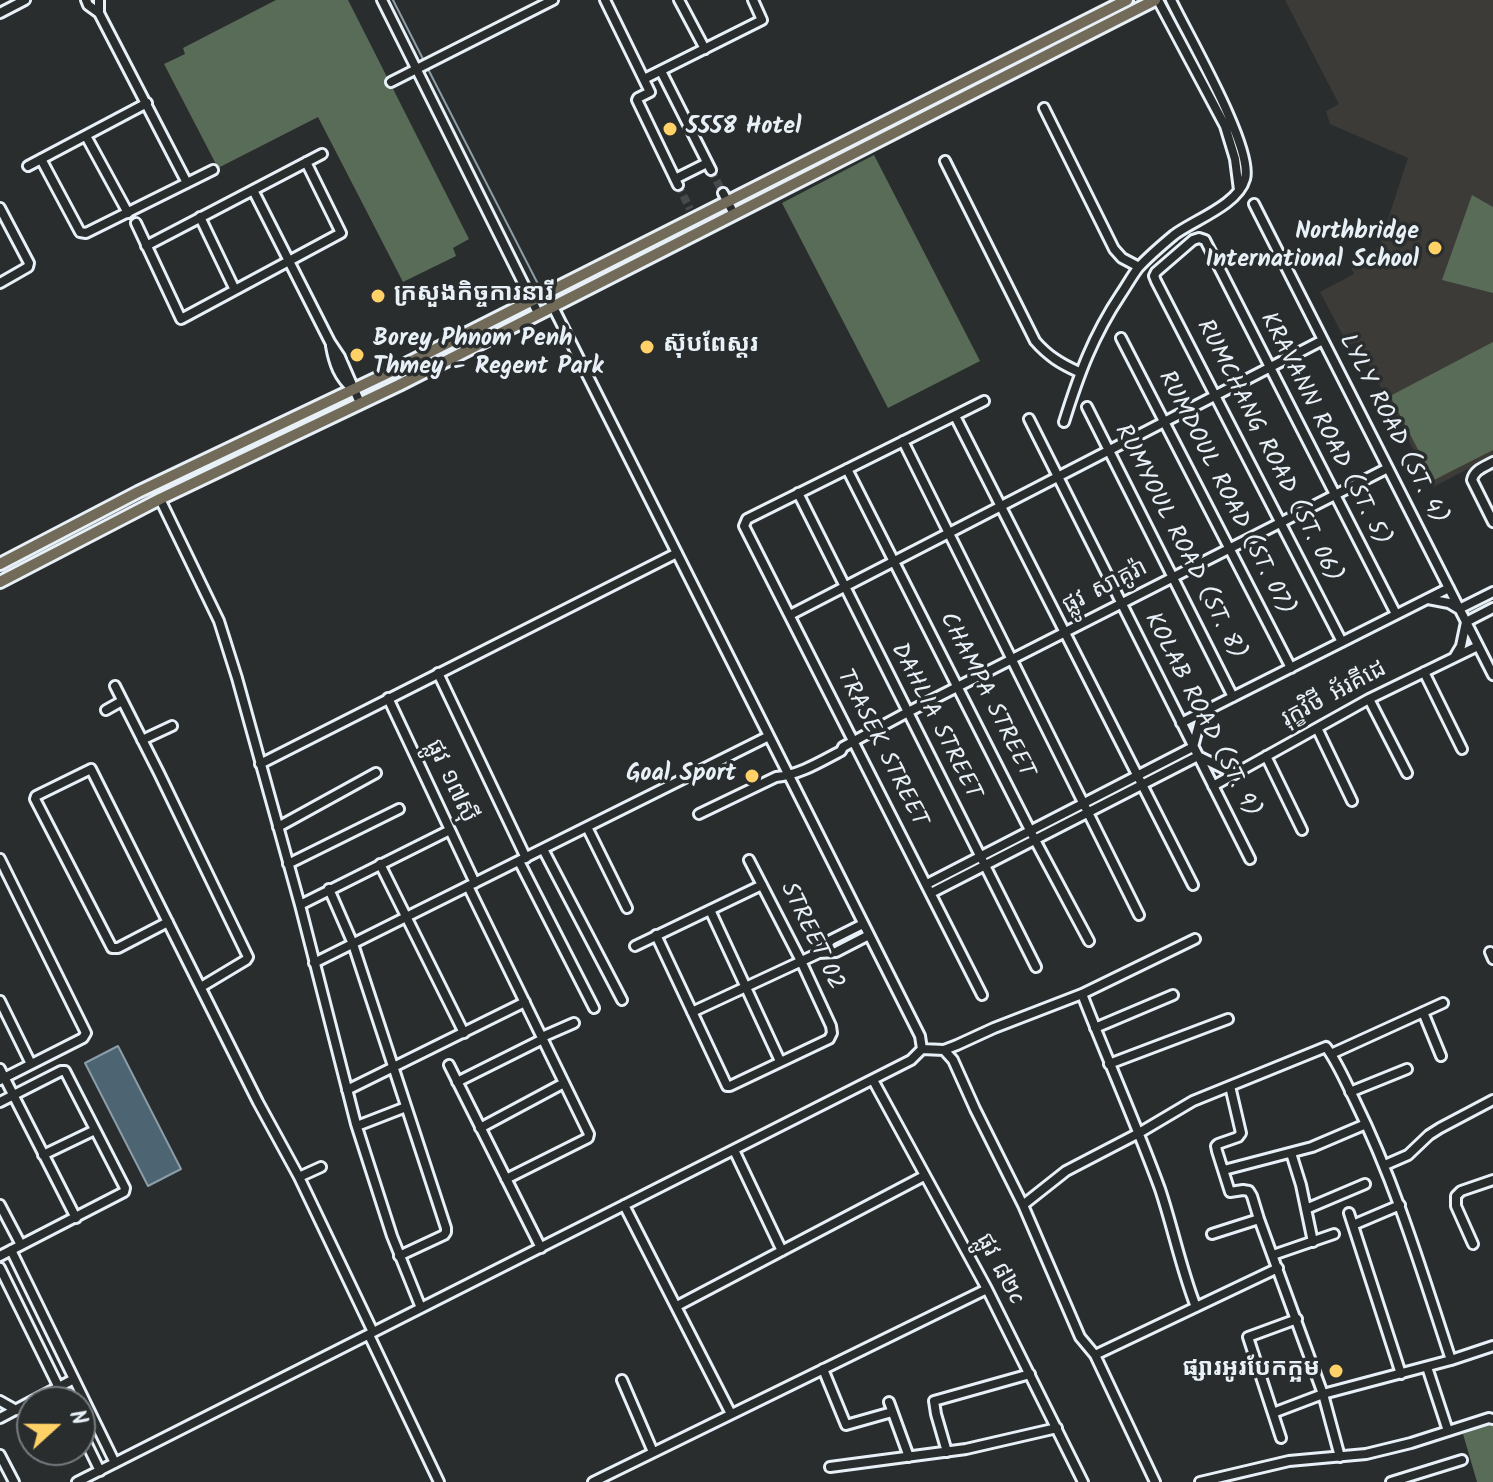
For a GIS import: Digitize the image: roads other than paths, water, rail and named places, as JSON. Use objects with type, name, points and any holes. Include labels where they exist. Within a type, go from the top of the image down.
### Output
[{"type":"main road","points":[[0,564],[138,492],[353,390],[546,293],[692,213],[1127,0]]},
{"type":"main road","points":[[0,582],[1156,0]]},
{"type":"street","points":[[0,13],[25,0]]},
{"type":"street","points":[[86,0],[99,13],[187,183]]},
{"type":"street","points":[[99,0],[99,13]]},
{"type":"street","points":[[382,0],[538,313]]},
{"type":"street","points":[[391,82],[553,0]]},
{"type":"street","points":[[605,0],[650,92]]},
{"type":"street","points":[[679,0],[705,49]]},
{"type":"street","points":[[644,79],[762,20],[753,0]]},
{"type":"street","points":[[1156,0],[1225,126],[1235,159],[1239,191]]},
{"type":"street","points":[[1064,422],[1079,372],[1108,314],[1139,267],[1174,236],[1224,205],[1245,181],[1246,168],[1239,138],[1171,0]]},
{"type":"street","points":[[661,71],[709,166],[676,182],[637,100],[667,84]]},
{"type":"street","points":[[28,166],[147,103]]},
{"type":"street","points":[[1044,108],[1114,249],[1122,258],[1139,267]]},
{"type":"street","points":[[86,136],[128,213]]},
{"type":"street","points":[[146,246],[322,154]]},
{"type":"street","points":[[41,159],[80,232],[86,233],[213,170]]},
{"type":"street","points":[[945,161],[1035,341],[1046,354],[1079,372]]},
{"type":"street","points":[[136,223],[181,319],[341,233],[306,162]]},
{"type":"street","points":[[253,190],[340,357],[360,403]]},
{"type":"street","points":[[725,197],[734,214]]},
{"type":"street","name":"LYLY ROAD (ST. 4)","points":[[1254,204],[1493,675]]},
{"type":"street","points":[[0,208],[29,263],[28,267],[0,283]]},
{"type":"street","points":[[200,217],[235,290]]},
{"type":"street","name":"KRAVANN ROAD (ST. 5)","points":[[1156,281],[1156,272],[1193,240],[1205,240],[1396,614]]},
{"type":"street","name":"RUMCHANG ROAD (ST. 06)","points":[[1156,281],[1342,642]]},
{"type":"street","points":[[546,293],[769,736],[794,773],[863,924],[920,1036],[922,1049]]},
{"type":"street","name":"RUMDOUL ROAD (ST. 07)","points":[[1121,338],[1291,668]]},
{"type":"street","points":[[790,615],[1323,340]]},
{"type":"street","points":[[798,493],[984,401]]},
{"type":"street","name":"RUMYOUL ROAD (ST. 8)","points":[[1087,407],[1233,697]]},
{"type":"street","points":[[955,416],[1193,885]]},
{"type":"street","name":"KOLAB ROAD (ST. 9)","points":[[1029,419],[1250,859]]},
{"type":"street","points":[[903,441],[1139,915]]},
{"type":"street","points":[[1493,462],[1473,474],[1472,480],[1493,522]]},
{"type":"street","name":"ផ្លូវ សាគូរ៉ា","points":[[699,814],[776,777],[809,768],[957,686],[1388,468]]},
{"type":"street","name":"CHAMPA STREET","points":[[847,469],[1089,941]]},
{"type":"street","name":"TRASEK STREET","points":[[798,493],[747,519],[744,526],[982,995]]},
{"type":"street","name":"DAHLIA STREET","points":[[798,493],[1036,967]]},
{"type":"street","points":[[160,499],[219,621],[300,905],[357,1126],[399,1256],[421,1308]]},
{"type":"street","points":[[260,764],[677,553]]},
{"type":"street","name":"រុក្ខវិថី អ័រគីដេ","points":[[1181,723],[1449,588]]},
{"type":"street","points":[[1428,599],[1449,603],[1459,609],[1493,592]]},
{"type":"street","points":[[1453,658],[1461,646],[1466,622],[1493,608]]},
{"type":"street","name":"រុក្ខវិថី អ័រគីដេ","points":[[1213,786],[1369,699],[1478,646]]},
{"type":"street","points":[[1424,672],[1462,749]]},
{"type":"street","points":[[438,673],[594,1008]]},
{"type":"street","points":[[115,686],[248,957],[201,987]]},
{"type":"street","name":"ផ្លូវ ១៧ស៊ី","points":[[388,698],[525,1002],[589,1134],[588,1138],[506,1179]]},
{"type":"street","points":[[1369,699],[1407,773]]},
{"type":"street","points":[[106,710],[122,701]]},
{"type":"street","points":[[929,888],[1032,835],[1083,803],[1193,747],[1202,713]]},
{"type":"street","points":[[142,740],[172,726]]},
{"type":"street","points":[[1317,728],[1352,801]]},
{"type":"street","points":[[314,963],[769,736]]},
{"type":"street","name":"ផ្លូវ សាគូរ៉ា","points":[[794,773],[806,763],[839,746],[843,747]]},
{"type":"street","points":[[1032,835],[1088,813],[1198,756],[1235,774]]},
{"type":"street","points":[[1266,756],[1302,830]]},
{"type":"street","points":[[168,922],[118,948],[112,948],[36,796],[91,769],[201,987],[258,1102],[299,1177],[439,1482]]},
{"type":"street","points":[[278,827],[376,773]]},
{"type":"street","points":[[288,864],[399,809]]},
{"type":"street","points":[[587,827],[627,908]]},
{"type":"street","points":[[300,905],[450,830]]},
{"type":"street","points":[[543,849],[622,1000]]},
{"type":"street","points":[[0,859],[86,1033],[83,1038],[1,1076],[14,1095],[76,1218]]},
{"type":"street","name":"STREET 02","points":[[749,860],[831,1026],[829,1039],[780,1061]]},
{"type":"street","points":[[380,864],[464,1033]]},
{"type":"street","points":[[635,946],[762,885]]},
{"type":"street","points":[[329,889],[353,944],[446,1232],[399,1256]]},
{"type":"street","points":[[656,935],[727,1086],[780,1061],[710,910]]},
{"type":"street","points":[[819,953],[831,940],[863,924]]},
{"type":"street","points":[[692,1012],[819,953],[836,952],[869,935]]},
{"type":"street","points":[[77,1482],[873,1080],[911,1060],[922,1049],[944,1050],[1082,994],[1195,939]]},
{"type":"street","points":[[1082,994],[1161,1192],[1196,1307]]},
{"type":"street","points":[[1095,1028],[1173,995]]},
{"type":"street","points":[[0,1001],[31,1064]]},
{"type":"street","points":[[347,1090],[525,1002]]},
{"type":"street","points":[[1331,1054],[1443,1003]]},
{"type":"street","points":[[1423,1012],[1441,1056]]},
{"type":"street","points":[[1109,1064],[1228,1019]]},
{"type":"street","points":[[457,1082],[574,1023]]},
{"type":"street","points":[[1023,1205],[1066,1171],[1193,1101],[1326,1047],[1385,1165],[1451,1360]]},
{"type":"street","points":[[944,1050],[953,1060],[1023,1205],[1080,1337],[1095,1355],[1155,1482]]},
{"type":"street","points":[[449,1065],[541,1248]]},
{"type":"street","points":[[1350,1092],[1407,1069]]},
{"type":"street","points":[[0,1102],[65,1071],[125,1190],[0,1256]]},
{"type":"street","name":"ផ្លូវ ៨២c","points":[[873,1080],[987,1289],[1083,1482]]},
{"type":"street","points":[[480,1128],[564,1083]]},
{"type":"street","points":[[1230,1086],[1241,1133],[1216,1146],[1230,1192],[1249,1191],[1252,1196],[1323,1394],[1340,1457]]},
{"type":"street","points":[[1385,1165],[1408,1155],[1440,1128],[1493,1100]]},
{"type":"street","points":[[357,1126],[406,1107]]},
{"type":"street","points":[[1224,1170],[1332,1140],[1366,1124]]},
{"type":"street","points":[[43,1155],[95,1130]]},
{"type":"street","points":[[734,1150],[782,1251]]},
{"type":"street","points":[[1291,1153],[1313,1242]]},
{"type":"street","points":[[299,1177],[321,1167]]},
{"type":"street","points":[[677,1306],[924,1176]]},
{"type":"street","points":[[1473,1244],[1456,1206],[1456,1196],[1461,1191],[1493,1180]]},
{"type":"street","points":[[1306,1209],[1365,1184]]},
{"type":"street","points":[[0,1205],[21,1245]]},
{"type":"street","points":[[624,1205],[731,1414]]},
{"type":"street","points":[[1353,1225],[1400,1205]]},
{"type":"street","points":[[1349,1213],[1401,1374]]},
{"type":"street","points":[[1212,1234],[1259,1219]]},
{"type":"street","points":[[1273,1255],[1334,1234]]},
{"type":"street","points":[[11,1250],[115,1463]]},
{"type":"street","points":[[0,1268],[58,1386]]},
{"type":"street","points":[[1095,1355],[1278,1268]]},
{"type":"street","points":[[593,1482],[987,1289]]},
{"type":"street","points":[[20,1308],[36,1301]]},
{"type":"street","points":[[1281,1438],[1248,1337],[1297,1319]]},
{"type":"street","points":[[1273,1413],[1323,1394],[1493,1346]]},
{"type":"street","points":[[1427,1367],[1448,1431]]},
{"type":"street","points":[[823,1369],[846,1425],[892,1412]]},
{"type":"street","points":[[947,1452],[934,1401],[1030,1374]]},
{"type":"street","points":[[60,1386],[74,1379]]},
{"type":"street","points":[[622,1380],[653,1452]]},
{"type":"street","points":[[0,1401],[16,1410]]},
{"type":"street","points":[[889,1402],[909,1457]]},
{"type":"street","points":[[0,1418],[16,1410]]},
{"type":"street","points":[[1200,1482],[1289,1461],[1366,1454],[1493,1419]]},
{"type":"street","points":[[830,1467],[947,1452],[1057,1428]]},
{"type":"street","points":[[0,1455],[14,1482]]},
{"type":"street","points":[[1391,1482],[1417,1478],[1462,1460]]},
{"type":"street","points":[[96,1463],[100,1471]]},
{"type":"water","points":[[118,1046],[181,1169],[148,1186],[85,1063]]},
{"type":"waterway","points":[[393,0],[425,63]]},
{"type":"waterway","points":[[428,69],[540,288]]},
{"type":"tunnel","points":[[711,170],[723,193]]},
{"type":"tunnel","points":[[678,185],[690,209]]},
{"type":"place","name":"5558 Hotel","points":[[670,129]]},
{"type":"place","name":"Northbridge International School","points":[[1435,248]]},
{"type":"place","name":"ក្រសួងកិច្ចការនារី","points":[[378,296]]},
{"type":"place","name":"ស៊ុបពែស្តរ","points":[[647,347]]},
{"type":"place","name":"Borey Phnom Penh Thmey - Regent Park","points":[[357,355]]},
{"type":"place","name":"Goal Sport","points":[[752,776]]},
{"type":"place","name":"ផ្សារអូរបែកក្អម","points":[[1336,1371]]}]
